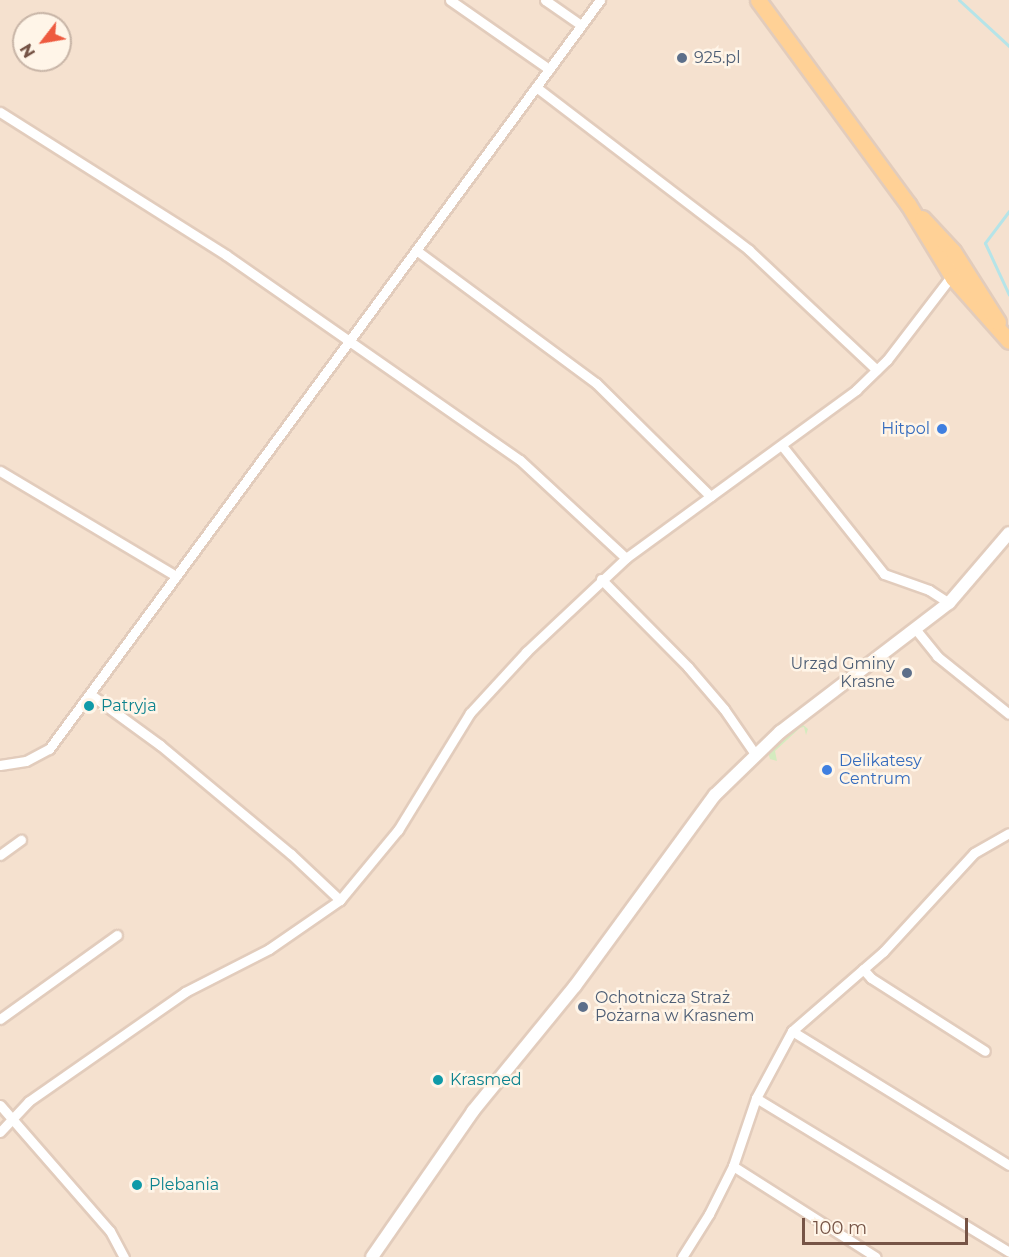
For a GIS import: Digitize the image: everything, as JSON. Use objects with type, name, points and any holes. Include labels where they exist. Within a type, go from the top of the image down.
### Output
[{"type":"main road","points":[[758,0],[908,204],[953,278],[1008,339]]},
{"type":"main road","points":[[908,204],[953,251],[982,291],[1008,339]]},
{"type":"street","points":[[450,0],[549,69]]},
{"type":"street","points":[[546,0],[581,25]]},
{"type":"street","points":[[0,764],[26,761],[49,748],[600,0]]},
{"type":"street","points":[[536,87],[749,250],[877,370]]},
{"type":"street","points":[[0,112],[164,213],[350,339],[520,460],[626,558]]},
{"type":"street","points":[[416,250],[596,383],[710,496]]},
{"type":"street","points":[[0,1132],[12,1117],[185,992],[269,949],[340,900],[398,830],[470,713],[525,652],[626,558],[710,496],[783,447],[877,370],[953,278],[953,251]]},
{"type":"street","points":[[953,278],[970,282],[982,291]]},
{"type":"street","points":[[783,447],[884,574],[928,590],[949,603]]},
{"type":"street","points":[[0,471],[176,576]]},
{"type":"street","points":[[372,1257],[473,1111],[575,986],[685,832],[755,754],[788,726],[917,631],[949,603],[1009,533]]},
{"type":"street","points":[[601,579],[702,684],[755,754]]},
{"type":"street","points":[[917,631],[937,656],[1009,714]]},
{"type":"street","points":[[90,694],[160,745],[291,854],[340,900]]},
{"type":"street","points":[[681,1257],[710,1214],[733,1166],[756,1098],[792,1031],[863,969],[974,853],[1009,833]]},
{"type":"street","points":[[0,855],[21,840]]},
{"type":"street","points":[[0,1019],[117,935]]},
{"type":"street","points":[[863,969],[871,978],[985,1051]]},
{"type":"street","points":[[792,1031],[1009,1165]]},
{"type":"street","points":[[756,1098],[1009,1252]]},
{"type":"street","points":[[0,1105],[110,1231],[124,1257]]},
{"type":"street","points":[[733,1166],[876,1257]]},
{"type":"shaded area","points":[[0,0],[1009,0],[1009,1257],[0,1257]]},
{"type":"green space","points":[[802,724],[808,729],[806,735],[804,727],[800,728],[775,751],[777,761],[770,759],[768,752]]},
{"type":"waterway","points":[[959,0],[1009,46]]},
{"type":"waterway","points":[[1009,211],[985,243],[1009,295]]},
{"type":"place","name":"925.pl","points":[[682,58]]},
{"type":"place","name":"Hitpol","points":[[942,429]]},
{"type":"place","name":"Urząd Gminy Krasne","points":[[907,673]]},
{"type":"place","name":"Patryja","points":[[89,706]]},
{"type":"place","name":"Delikatesy Centrum","points":[[827,770]]},
{"type":"place","name":"Ochotnicza Straż Pożarna w Krasnem","points":[[583,1007]]},
{"type":"place","name":"Krasmed","points":[[438,1080]]},
{"type":"place","name":"Plebania","points":[[137,1185]]}]
